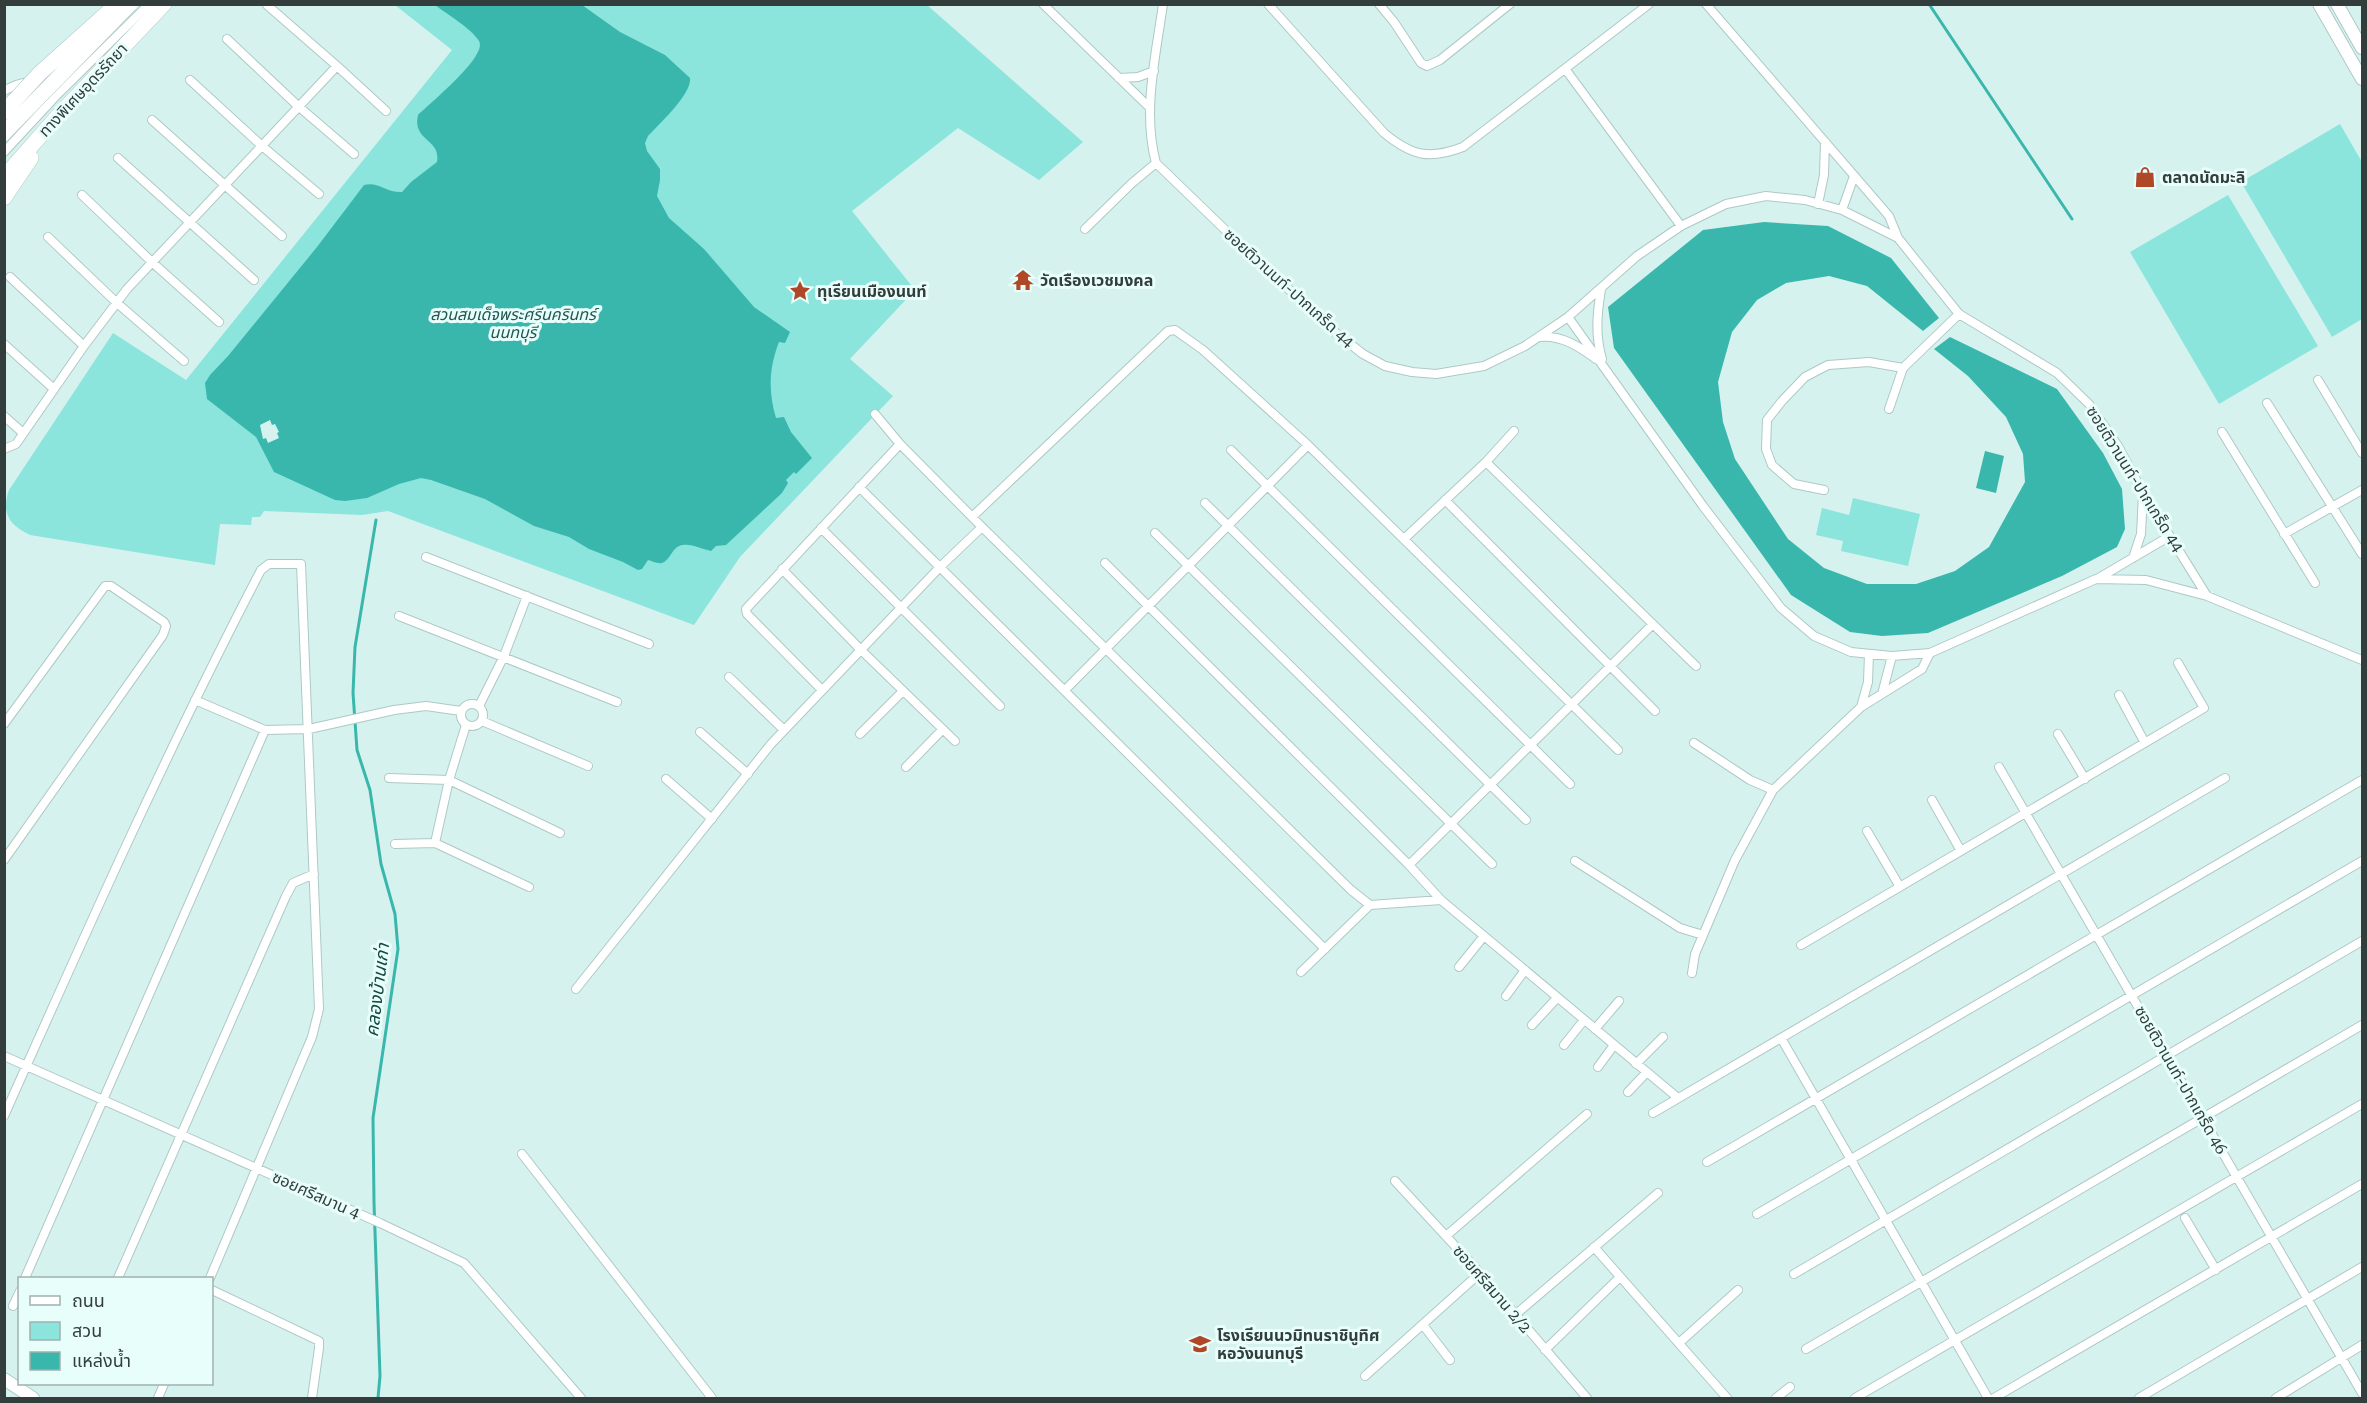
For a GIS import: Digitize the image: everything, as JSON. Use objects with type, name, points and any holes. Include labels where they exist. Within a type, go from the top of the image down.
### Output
[{"type":"highway","points":[[4,112],[40,73],[117,4]]},
{"type":"highway","name":"ทางพิเศษอุดรรัถยา","points":[[4,132],[130,4]]},
{"type":"highway","name":"ทางพิเศษอุดรรัถยา","points":[[4,177],[57,117],[164,4]]},
{"type":"highway","points":[[4,198],[57,117]]},
{"type":"main road","points":[[2319,4],[2362,79]]},
{"type":"main road","points":[[2337,4],[2362,48]]},
{"type":"main road","points":[[4,1379],[33,1398]]},
{"type":"street","points":[[4,152],[149,4]]},
{"type":"street","points":[[1042,4],[1150,108]]},
{"type":"street","points":[[1085,229],[1156,163],[1151,143],[1150,108],[1163,4]]},
{"type":"street","points":[[1268,4],[1384,133],[1398,145],[1413,153],[1443,155],[1462,147],[1566,70],[1649,4]]},
{"type":"street","points":[[1380,4],[1420,63],[1427,66],[1440,60],[1510,4]]},
{"type":"street","points":[[1706,4],[1889,216],[1898,238]]},
{"type":"street","points":[[267,5],[386,111]]},
{"type":"street","points":[[227,39],[298,106],[354,154]]},
{"type":"street","points":[[4,449],[16,444],[117,303],[337,66]]},
{"type":"street","points":[[1566,70],[1681,226]]},
{"type":"street","points":[[1119,78],[1138,77],[1154,71]]},
{"type":"street","points":[[190,80],[319,194]]},
{"type":"street","points":[[4,91],[30,81],[41,84],[56,97]]},
{"type":"street","points":[[152,120],[282,236]]},
{"type":"street","points":[[1818,204],[1824,174],[1825,142]]},
{"type":"street","points":[[118,158],[254,280]]},
{"type":"street","name":"ซอยติวานนท์-ปากเกร็ด 44","points":[[1156,163],[1336,333],[1363,354],[1385,366],[1436,374],[1484,366],[1539,337],[1568,317],[1636,256],[1681,226],[1726,204],[1766,196],[1805,200],[1842,210],[1898,238],[1959,314],[2056,373],[2089,404],[2118,446],[2143,493],[2207,596]]},
{"type":"street","points":[[1842,210],[1854,176]]},
{"type":"street","points":[[82,195],[219,322]]},
{"type":"street","points":[[48,237],[117,303],[184,362]]},
{"type":"street","points":[[10,277],[84,346]]},
{"type":"street","points":[[1601,289],[1596,319],[1597,343],[1603,364]]},
{"type":"street","points":[[1889,409],[1903,368],[1959,314]]},
{"type":"street","points":[[1568,317],[1703,506],[1781,608],[1814,636],[1851,652],[1892,656],[1930,653],[2096,579],[2170,536]]},
{"type":"street","points":[[972,517],[1168,331],[1180,332],[1308,445],[1618,750]]},
{"type":"street","points":[[1539,337],[1548,336],[1575,344],[1603,364]]},
{"type":"street","points":[[4,344],[54,389]]},
{"type":"street","points":[[1824,490],[1794,484],[1772,465],[1766,449],[1767,420],[1805,377],[1828,364],[1869,362],[1903,368]]},
{"type":"street","points":[[2318,380],[2362,453]]},
{"type":"street","points":[[2267,404],[2362,554]]},
{"type":"street","points":[[875,414],[900,444],[982,527],[1351,890],[1370,905]]},
{"type":"street","points":[[4,416],[23,434]]},
{"type":"street","points":[[1404,539],[1486,462],[1514,431]]},
{"type":"street","points":[[2222,432],[2314,583]]},
{"type":"street","points":[[822,690],[746,612],[747,606],[900,444]]},
{"type":"street","points":[[1065,690],[1308,445]]},
{"type":"street","points":[[1231,450],[1570,784]]},
{"type":"street","points":[[1486,462],[1696,666]]},
{"type":"street","points":[[859,487],[1324,949]]},
{"type":"street","points":[[2284,534],[2362,490]]},
{"type":"street","points":[[2133,558],[2141,534],[2143,493]]},
{"type":"street","points":[[1445,500],[1655,711]]},
{"type":"street","points":[[1204,503],[1526,820]]},
{"type":"street","points":[[576,989],[784,730],[940,567],[982,527]]},
{"type":"street","points":[[821,528],[1000,706]]},
{"type":"street","points":[[1155,534],[1492,864]]},
{"type":"street","points":[[426,557],[649,644]]},
{"type":"street","points":[[1105,563],[1409,865],[1441,900],[1678,1098]]},
{"type":"street","points":[[4,1116],[129,837],[261,570],[269,564],[301,564],[320,991],[318,1023],[210,1277]]},
{"type":"street","points":[[782,569],[955,741]]},
{"type":"street","points":[[2096,579],[2146,580],[2207,596],[2362,660]]},
{"type":"street","points":[[4,724],[105,586],[111,586],[164,622],[166,626],[163,635],[4,860]]},
{"type":"street","points":[[479,706],[504,656],[527,596]]},
{"type":"street","points":[[399,616],[617,702]]},
{"type":"street","points":[[1409,865],[1652,625]]},
{"type":"street","points":[[1692,973],[1695,954],[1735,860],[1773,790],[1861,707],[1922,669],[1930,653]]},
{"type":"street","points":[[1861,707],[1868,682],[1869,654]]},
{"type":"street","points":[[1882,694],[1892,656]]},
{"type":"street","points":[[1801,945],[2204,708],[2178,663]]},
{"type":"street","points":[[729,677],[784,730]]},
{"type":"street","points":[[860,734],[903,691]]},
{"type":"street","points":[[2118,695],[2145,743]]},
{"type":"street","points":[[195,700],[265,730],[309,729],[394,710],[426,706],[461,711],[469,704],[479,706],[484,713],[483,721]]},
{"type":"street","points":[[461,711],[462,721],[466,725],[475,726],[483,721]]},
{"type":"street","points":[[483,721],[588,766]]},
{"type":"street","points":[[435,843],[449,780],[466,725]]},
{"type":"street","points":[[25,1277],[105,1100],[265,730]]},
{"type":"street","points":[[906,767],[942,730]]},
{"type":"street","points":[[700,732],[748,774]]},
{"type":"street","points":[[2058,734],[2085,778]]},
{"type":"street","points":[[1694,743],[1750,780],[1773,790]]},
{"type":"street","name":"ซอยติวานนท์-ปากเกร็ด 46","points":[[1999,767],[2362,1393]]},
{"type":"street","points":[[389,778],[449,780],[560,833]]},
{"type":"street","points":[[1653,1113],[2225,778]]},
{"type":"street","points":[[666,779],[712,819]]},
{"type":"street","points":[[1707,1162],[2362,780]]},
{"type":"street","points":[[1932,800],[1961,851]]},
{"type":"street","points":[[1867,831],[1900,886]]},
{"type":"street","points":[[395,844],[435,843],[529,887]]},
{"type":"street","points":[[1575,861],[1680,928],[1703,935]]},
{"type":"street","points":[[1757,1214],[2362,861]]},
{"type":"street","points":[[118,1277],[286,896],[293,883],[314,874]]},
{"type":"street","points":[[1301,972],[1370,905],[1441,900]]},
{"type":"street","points":[[1459,967],[1484,936]]},
{"type":"street","points":[[1794,1274],[2362,940]]},
{"type":"street","points":[[1506,996],[1525,970]]},
{"type":"street","points":[[1532,1025],[1557,998]]},
{"type":"street","points":[[1595,1029],[1619,1001]]},
{"type":"street","points":[[1564,1045],[1584,1020]]},
{"type":"street","points":[[1806,1349],[2362,1024]]},
{"type":"street","points":[[1636,1064],[1663,1037]]},
{"type":"street","points":[[1781,1038],[1988,1398]]},
{"type":"street","points":[[1598,1067],[1614,1045]]},
{"type":"street","name":"ซอยศรีสมาน 4","points":[[4,1056],[380,1223],[467,1266],[581,1398]]},
{"type":"street","points":[[1628,1092],[1647,1072]]},
{"type":"street","points":[[1855,1398],[2362,1104]]},
{"type":"street","points":[[1446,1236],[1587,1114]]},
{"type":"street","points":[[522,1154],[712,1398]]},
{"type":"street","name":"ซอยศรีสมาน 2/2","points":[[1395,1181],[1480,1273],[1587,1398]]},
{"type":"street","points":[[1994,1398],[2362,1184]]},
{"type":"street","points":[[1515,1315],[1658,1193]]},
{"type":"street","points":[[2185,1218],[2216,1270]]},
{"type":"street","points":[[1594,1247],[1727,1398]]},
{"type":"street","points":[[2139,1398],[2362,1267]]},
{"type":"street","points":[[1365,1376],[1480,1273]]},
{"type":"street","points":[[1545,1350],[1620,1277]]},
{"type":"street","points":[[213,1290],[319,1341],[312,1398]]},
{"type":"street","points":[[1679,1343],[1738,1290]]},
{"type":"street","points":[[13,1306],[18,1295]]},
{"type":"street","points":[[1423,1324],[1450,1360]]},
{"type":"street","points":[[2276,1398],[2362,1345]]},
{"type":"street","points":[[1776,1398],[1790,1387]]},
{"type":"green space","name":"สวนสมเด็จพระศรีนครินทร์ นนทบุรี","points":[[395,5],[927,5],[1083,142],[1039,180],[958,128],[852,211],[915,290],[850,359],[893,396],[740,557],[694,625],[388,511],[362,515],[264,511],[260,517],[252,517],[251,525],[220,524],[215,565],[30,535],[17,527],[7,512],[9,490],[113,333],[186,380],[452,50]]},
{"type":"green space","points":[[2340,124],[2362,162],[2362,319],[2332,337],[2241,182]]},
{"type":"green space","points":[[2228,195],[2318,346],[2219,404],[2130,252]]},
{"type":"green space","points":[[1853,498],[1920,514],[1908,566],[1841,551],[1843,541],[1816,535],[1822,508],[1849,515]]},
{"type":"water","name":"สวนสมเด็จพระศรีนครินทร์ นนทบุรี","points":[[435,5],[582,5],[620,32],[665,55],[690,78],[686,92],[667,117],[648,136],[645,143],[647,151],[660,169],[657,196],[669,218],[704,249],[754,307],[790,332],[785,343],[779,342],[776,352],[771,380],[772,398],[776,418],[784,417],[791,432],[812,458],[796,474],[794,472],[786,480],[788,483],[782,493],[726,545],[716,546],[711,551],[690,545],[679,546],[662,563],[648,560],[642,569],[638,570],[589,549],[569,537],[534,526],[485,499],[431,480],[421,478],[399,484],[367,498],[335,500],[274,472],[256,437],[207,399],[205,383],[210,375],[317,247],[364,185],[369,184],[402,192],[437,162],[435,148],[419,130],[418,115],[467,68],[479,48],[479,41],[459,22]]},
{"type":"water","points":[[1764,222],[1828,226],[1891,258],[1939,318],[1923,331],[1867,286],[1829,276],[1786,283],[1757,300],[1732,332],[1718,382],[1723,422],[1735,459],[1788,539],[1824,568],[1867,584],[1916,584],[1955,571],[1989,547],[2025,482],[2023,454],[2006,417],[1968,376],[1934,349],[1950,337],[2057,389],[2103,453],[2122,489],[2125,529],[2117,547],[2062,576],[1928,633],[1882,636],[1850,632],[1791,595],[1614,348],[1608,307],[1703,230]]},
{"type":"water","points":[[1985,451],[2004,456],[1996,493],[1976,488]]},
{"type":"pier","points":[[270,420],[279,432],[277,433],[279,438],[268,443],[266,438],[263,439],[260,425]]},
{"type":"waterway","points":[[1929,4],[2072,219]]},
{"type":"waterway","name":"คลองบ้านเก่า","points":[[376,520],[355,647],[353,693],[357,750],[370,790],[381,864],[395,914],[398,949],[373,1118],[380,1376],[378,1398]]},
{"type":"place","name":"ตลาดนัดมะลิ","points":[[2145,177]]},
{"type":"place","name":"วัดเรืองเวชมงคล","points":[[1023,280]]},
{"type":"place","name":"ทุเรียนเมืองนนท์","points":[[800,291]]},
{"type":"place","name":"โรงเรียนนวมิทนราชินูทิศ หอวังนนทบุรี","points":[[1200,1344]]}]
